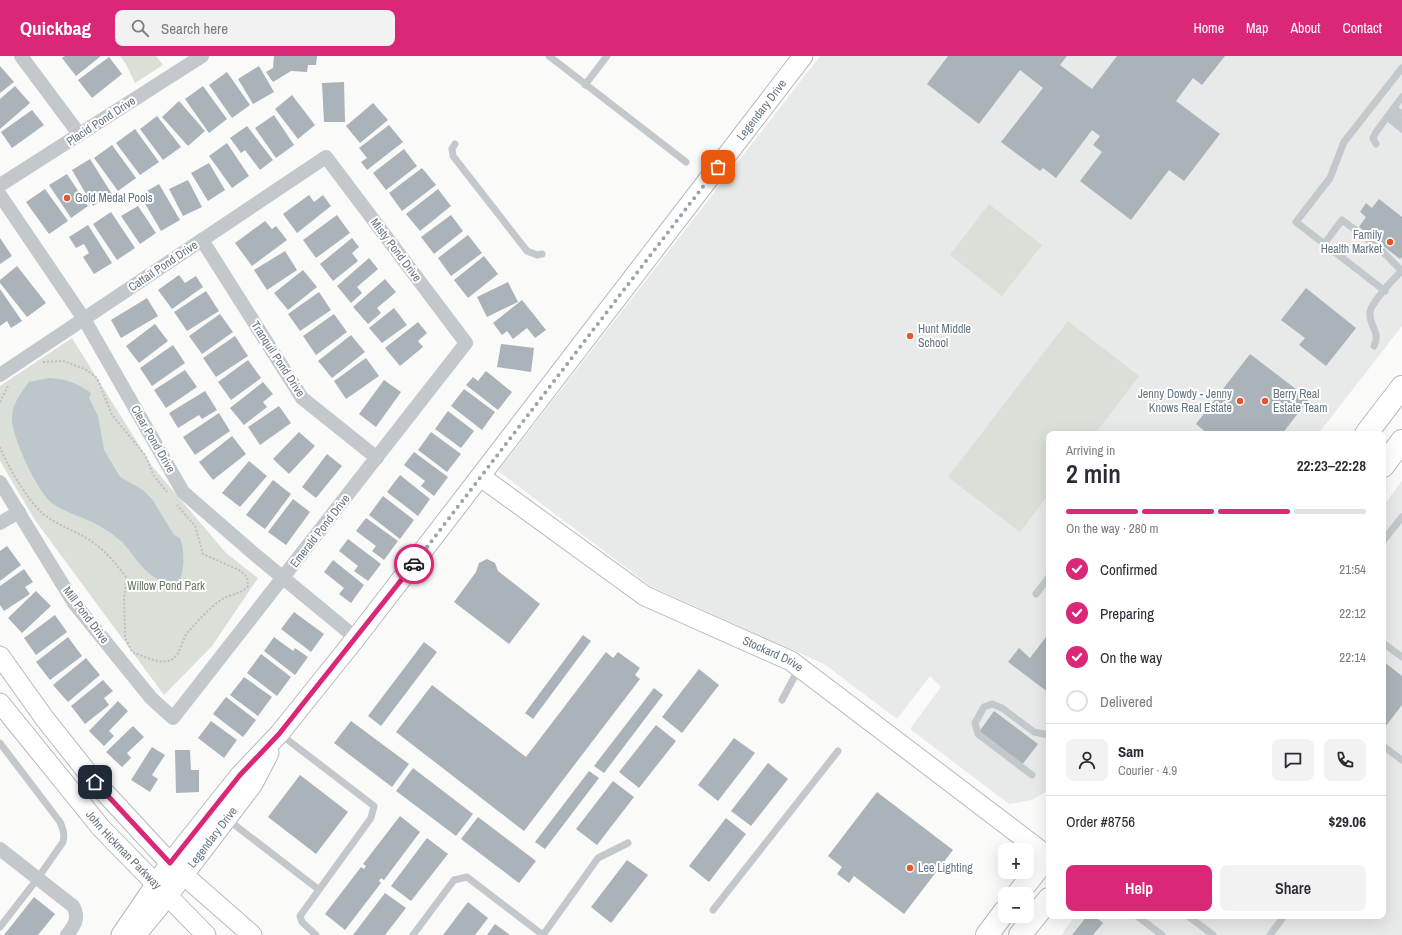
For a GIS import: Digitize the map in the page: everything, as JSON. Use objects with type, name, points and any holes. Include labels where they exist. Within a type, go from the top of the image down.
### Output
[{"type":"main road","points":[[1368,431],[1402,387]]},
{"type":"main road","points":[[1386,462],[1402,441]]},
{"type":"main road","points":[[1024,887],[1046,859]]},
{"type":"main road","points":[[1020,935],[1046,903]]},
{"type":"main road","points":[[987,935],[998,920]]},
{"type":"street","points":[[21,56],[79,134]]},
{"type":"street","name":"Placid Pond Drive","points":[[0,185],[202,56]]},
{"type":"street","name":"Legendary Drive","points":[[136,935],[161,891],[170,863],[240,775],[279,734],[356,638],[803,56]]},
{"type":"street","name":"Cattail Pond Drive","points":[[0,375],[326,158]]},
{"type":"street","name":"Misty Pond Drive","points":[[326,158],[466,343]]},
{"type":"street","name":"Clear Pond Drive","points":[[0,195],[84,319],[183,492],[356,638]]},
{"type":"street","name":"Tranquil Pond Drive","points":[[202,240],[302,398],[377,458]]},
{"type":"street","name":"Emerald Pond Drive","points":[[173,718],[284,578],[466,343]]},
{"type":"street","name":"Stockard Drive","points":[[481,477],[645,596],[791,661],[800,667],[1046,854]]},
{"type":"street","name":"Mill Pond Drive","points":[[1,487],[19,512],[74,603],[151,698],[173,718]]},
{"type":"street","points":[[0,523],[19,512]]},
{"type":"street","points":[[0,656],[45,719],[95,782],[170,863],[252,935]]},
{"type":"street","name":"John Hickman Parkway","points":[[0,703],[102,829],[161,891],[206,935]]},
{"type":"street","name":"Legendary Drive","points":[[120,935],[161,891],[184,875],[253,784],[279,734]]},
{"type":"street","points":[[0,849],[72,904],[76,915],[74,925],[66,935]]},
{"type":"lane","points":[[549,56],[686,162]]},
{"type":"lane","points":[[585,85],[607,56]]},
{"type":"lane","points":[[1385,291],[1296,222],[1330,178],[1344,142],[1402,68]]},
{"type":"lane","points":[[1397,105],[1402,114]]},
{"type":"lane","points":[[1397,105],[1402,122]]},
{"type":"lane","points":[[1397,105],[1402,129]]},
{"type":"lane","points":[[1376,144],[1373,138],[1376,132],[1397,105]]},
{"type":"lane","points":[[455,144],[452,149],[453,156],[523,246],[532,254],[542,254]]},
{"type":"lane","points":[[1324,244],[1342,220],[1378,247],[1402,271],[1369,312],[1370,319],[1377,335],[1374,346]]},
{"type":"lane","points":[[1386,537],[1402,516]]},
{"type":"lane","points":[[1036,594],[1046,580]]},
{"type":"lane","points":[[1386,645],[1402,657]]},
{"type":"lane","points":[[782,700],[800,667]]},
{"type":"lane","points":[[1032,775],[978,734],[975,723],[984,707],[992,704],[1002,708],[1034,732],[1046,734]]},
{"type":"lane","points":[[279,734],[374,806],[371,818],[318,889],[300,916],[302,922],[316,935]]},
{"type":"lane","points":[[0,743],[63,829],[63,842],[38,878],[1,924]]},
{"type":"lane","points":[[1386,748],[1402,760]]},
{"type":"lane","points":[[713,910],[838,751]]},
{"type":"lane","points":[[227,818],[318,889]]},
{"type":"lane","points":[[413,935],[454,880],[467,876],[543,935],[598,858],[628,843]]},
{"type":"lane","points":[[1141,919],[1162,935]]},
{"type":"lane","points":[[1192,919],[1213,935]]},
{"type":"lane","points":[[1270,935],[1282,919]]},
{"type":"path","points":[[63,361],[85,369],[97,378],[112,415],[145,456],[154,476],[170,496]]},
{"type":"path","points":[[0,447],[21,485],[40,511],[52,521],[91,541],[109,556],[127,578],[124,597],[125,637],[132,652],[159,661],[170,661],[177,656],[184,637],[199,620],[222,599],[242,592],[248,586],[247,576],[238,570],[202,554],[195,526],[174,502]]},
{"type":"shaded area","name":"Hunt Middle School","points":[[820,56],[1402,56],[1402,326],[1320,431],[1046,431],[1046,792],[1032,800],[1009,804],[910,729],[941,687],[930,676],[897,719],[824,664],[652,587],[498,471]]},
{"type":"shaded area","points":[[49,378],[71,382],[91,393],[89,398],[98,416],[104,450],[120,477],[143,490],[152,499],[174,535],[180,538],[183,549],[183,560],[180,581],[162,581],[155,577],[141,566],[125,545],[114,535],[93,522],[58,507],[46,497],[40,488],[21,451],[13,429],[12,415],[17,400],[29,382]]},
{"type":"shaded area","points":[[1402,481],[1402,935],[1061,935],[1073,919],[1386,919],[1386,502]]},
{"type":"green space","points":[[120,56],[156,56],[163,65],[135,83],[126,64]]},
{"type":"green space","points":[[989,204],[1042,245],[1002,296],[950,255]]},
{"type":"green space","points":[[1068,321],[1139,376],[1097,431],[1046,431],[1046,498],[1020,532],[948,477]]},
{"type":"green space","name":"Willow Pond Park","points":[[72,338],[152,466],[226,553],[258,578],[212,646],[164,695],[35,520],[0,461],[0,386]]},
{"type":"building","points":[[65,56],[101,56],[76,76],[62,58]]},
{"type":"building","points":[[274,56],[317,56],[316,65],[308,65],[307,72],[291,71],[273,82],[266,72],[273,68]]},
{"type":"building","points":[[948,56],[1067,56],[1060,65],[1092,89],[1117,56],[1225,56],[1202,85],[1193,78],[1176,101],[1220,134],[1184,181],[1169,170],[1131,220],[1080,181],[1102,152],[1093,145],[1100,136],[1092,130],[1056,178],[1043,168],[1040,171],[1001,142],[1043,88],[1020,70],[979,124],[927,84]]},
{"type":"building","points":[[109,57],[122,74],[92,98],[78,80]]},
{"type":"building","points":[[0,66],[14,82],[0,93]]},
{"type":"building","points":[[259,66],[274,92],[253,104],[238,79]]},
{"type":"building","points":[[227,72],[250,105],[232,118],[209,85]]},
{"type":"building","points":[[344,82],[345,122],[324,122],[322,83]]},
{"type":"building","points":[[15,86],[30,103],[0,129],[0,99]]},
{"type":"building","points":[[203,86],[227,119],[209,133],[185,99]]},
{"type":"building","points":[[292,95],[315,125],[298,139],[275,109]]},
{"type":"building","points":[[179,101],[205,131],[188,146],[162,117]]},
{"type":"building","points":[[373,103],[388,120],[360,143],[346,126]]},
{"type":"building","points":[[32,110],[44,125],[12,148],[1,132]]},
{"type":"building","points":[[274,115],[294,145],[276,158],[255,128]]},
{"type":"building","points":[[157,116],[181,147],[163,160],[140,129]]},
{"type":"building","points":[[389,125],[403,142],[367,170],[361,162],[367,158],[359,148]]},
{"type":"building","points":[[247,126],[273,160],[260,170],[245,150],[241,153],[230,138]]},
{"type":"building","points":[[135,129],[159,162],[140,175],[116,143]]},
{"type":"building","points":[[227,143],[249,176],[232,188],[209,156]]},
{"type":"building","points":[[112,145],[136,178],[118,191],[94,158]]},
{"type":"building","points":[[404,149],[417,166],[386,190],[373,173]]},
{"type":"building","points":[[90,159],[112,194],[93,206],[72,170]]},
{"type":"building","points":[[209,163],[225,190],[208,201],[191,173]]},
{"type":"building","points":[[422,168],[436,185],[402,211],[389,193]]},
{"type":"building","points":[[67,174],[88,206],[71,218],[49,185]]},
{"type":"building","points":[[188,180],[202,207],[183,216],[169,189]]},
{"type":"building","points":[[159,184],[180,220],[161,231],[140,195]]},
{"type":"building","points":[[45,189],[68,221],[49,234],[26,202]]},
{"type":"building","points":[[438,189],[451,206],[420,231],[406,214]]},
{"type":"building","points":[[309,195],[314,202],[323,195],[331,206],[297,233],[283,214]]},
{"type":"building","name":"Family Health Market","points":[[1379,199],[1402,217],[1402,257],[1400,259],[1359,227],[1366,217],[1360,212],[1366,203],[1372,208]]},
{"type":"building","points":[[138,206],[156,233],[140,244],[121,216]]},
{"type":"building","points":[[111,212],[135,248],[117,260],[93,224]]},
{"type":"building","points":[[337,215],[350,233],[316,258],[303,240]]},
{"type":"building","points":[[451,215],[463,231],[434,254],[421,237]]},
{"type":"building","points":[[265,221],[272,229],[276,226],[287,240],[252,266],[235,243]]},
{"type":"building","points":[[88,225],[112,263],[94,274],[83,257],[89,253],[84,244],[76,248],[69,237]]},
{"type":"building","points":[[468,235],[482,253],[451,276],[438,258]]},
{"type":"building","points":[[0,238],[12,256],[0,264]]},
{"type":"building","points":[[352,238],[359,247],[352,253],[358,261],[333,281],[320,264]]},
{"type":"building","points":[[285,251],[297,270],[267,290],[254,270]]},
{"type":"building","points":[[484,256],[498,274],[468,298],[454,280]]},
{"type":"building","points":[[369,258],[378,269],[357,287],[362,293],[351,303],[337,286]]},
{"type":"building","points":[[17,266],[46,303],[27,317],[0,283],[0,280]]},
{"type":"building","points":[[303,270],[317,287],[288,310],[274,293]]},
{"type":"building","points":[[179,275],[185,283],[196,276],[203,287],[172,309],[158,290]]},
{"type":"building","points":[[385,279],[396,292],[377,308],[381,313],[368,324],[353,307]]},
{"type":"building","points":[[508,282],[518,302],[487,317],[477,297]]},
{"type":"building","points":[[1306,288],[1356,328],[1326,366],[1299,345],[1305,338],[1281,320]]},
{"type":"building","points":[[0,289],[22,321],[11,328],[7,321],[0,326]]},
{"type":"building","points":[[206,291],[219,311],[187,331],[174,312]]},
{"type":"building","points":[[319,292],[331,310],[300,331],[288,314]]},
{"type":"building","points":[[147,298],[158,316],[121,338],[111,320]]},
{"type":"building","points":[[522,300],[546,330],[535,338],[527,328],[513,339],[507,331],[502,335],[493,323]]},
{"type":"building","points":[[394,308],[407,325],[382,343],[369,328]]},
{"type":"building","points":[[220,314],[233,332],[202,354],[189,336]]},
{"type":"building","points":[[334,314],[347,332],[316,355],[303,336]]},
{"type":"building","points":[[418,322],[427,333],[418,341],[423,347],[400,366],[385,348]]},
{"type":"building","points":[[155,324],[168,341],[139,363],[126,346]]},
{"type":"building","points":[[351,335],[365,352],[332,378],[318,361]]},
{"type":"building","points":[[235,336],[248,356],[216,377],[203,358]]},
{"type":"building","points":[[501,344],[534,348],[531,372],[497,367]]},
{"type":"building","points":[[173,345],[185,363],[152,386],[140,368]]},
{"type":"building","points":[[1250,354],[1309,399],[1284,431],[1204,431],[1196,424]]},
{"type":"building","points":[[366,358],[379,376],[346,399],[334,381]]},
{"type":"building","points":[[248,360],[261,378],[231,400],[218,382]]},
{"type":"building","points":[[185,370],[197,387],[166,408],[154,390]]},
{"type":"building","points":[[486,371],[512,392],[498,410],[466,385],[473,377],[478,381]]},
{"type":"building","points":[[384,380],[401,392],[376,427],[359,414]]},
{"type":"building","points":[[263,382],[273,394],[263,402],[267,407],[244,425],[230,408]]},
{"type":"building","points":[[464,389],[495,412],[482,430],[451,406]]},
{"type":"building","points":[[205,391],[217,410],[202,419],[199,415],[178,428],[169,413]]},
{"type":"building","points":[[279,406],[291,423],[260,445],[248,427]]},
{"type":"building","points":[[448,411],[474,431],[461,448],[435,429]]},
{"type":"building","points":[[219,413],[230,431],[195,455],[183,437]]},
{"type":"building","points":[[299,432],[315,446],[289,474],[273,459]]},
{"type":"building","points":[[431,432],[461,454],[447,472],[418,450]]},
{"type":"building","points":[[232,436],[246,454],[213,480],[199,462]]},
{"type":"building","points":[[414,452],[448,477],[434,496],[421,486],[425,481],[404,465]]},
{"type":"building","points":[[327,454],[342,466],[316,498],[302,487]]},
{"type":"building","points":[[249,461],[267,476],[240,507],[222,493]]},
{"type":"building","points":[[400,475],[430,499],[418,516],[387,492]]},
{"type":"building","points":[[273,480],[291,494],[265,529],[246,515]]},
{"type":"building","points":[[383,496],[414,520],[400,539],[369,515]]},
{"type":"building","points":[[293,499],[310,512],[286,545],[268,532]]},
{"type":"building","points":[[366,518],[398,541],[384,560],[372,551],[376,546],[356,531]]},
{"type":"building","points":[[348,539],[381,564],[368,581],[354,571],[358,566],[339,551]]},
{"type":"building","points":[[7,546],[21,565],[0,581],[0,551]]},
{"type":"building","points":[[487,559],[495,563],[498,571],[540,604],[509,644],[454,602],[476,572],[479,563]]},
{"type":"building","points":[[333,560],[364,585],[351,603],[339,594],[344,588],[324,572]]},
{"type":"building","points":[[24,569],[33,582],[25,587],[30,594],[4,611],[0,605],[0,586]]},
{"type":"building","points":[[36,591],[51,606],[22,633],[8,618]]},
{"type":"building","points":[[294,612],[324,634],[311,652],[281,629]]},
{"type":"building","points":[[55,615],[67,632],[36,655],[24,638]]},
{"type":"building","points":[[583,635],[591,641],[533,719],[525,713]]},
{"type":"building","points":[[68,637],[82,656],[50,680],[36,662]]},
{"type":"building","points":[[274,637],[293,651],[295,648],[308,657],[295,675],[264,651]]},
{"type":"building","points":[[1046,637],[1046,691],[1008,662],[1019,648],[1030,658]]},
{"type":"building","points":[[424,642],[437,652],[381,726],[368,716]]},
{"type":"building","points":[[606,652],[613,658],[618,652],[640,668],[635,675],[640,679],[524,831],[396,732],[432,685],[526,757]]},
{"type":"building","points":[[261,654],[291,677],[277,696],[247,673]]},
{"type":"building","points":[[86,658],[100,675],[68,702],[53,685]]},
{"type":"building","points":[[1386,663],[1402,676],[1402,705],[1386,726]]},
{"type":"building","points":[[699,669],[719,685],[682,733],[662,717]]},
{"type":"building","points":[[244,677],[272,697],[258,716],[230,695]]},
{"type":"building","points":[[103,680],[113,691],[104,698],[109,705],[85,724],[71,706]]},
{"type":"building","points":[[654,688],[663,695],[604,773],[594,766]]},
{"type":"building","points":[[226,697],[256,720],[243,737],[213,714]]},
{"type":"building","points":[[118,701],[128,711],[109,731],[114,736],[104,746],[89,731]]},
{"type":"building","points":[[994,711],[1038,744],[1022,765],[979,732]]},
{"type":"building","points":[[211,721],[237,740],[224,758],[198,738]]},
{"type":"building","points":[[351,721],[409,764],[392,787],[334,743]]},
{"type":"building","points":[[656,725],[676,741],[639,788],[619,772]]},
{"type":"building","points":[[133,726],[144,737],[127,753],[131,758],[122,767],[106,752]]},
{"type":"building","points":[[734,738],[755,753],[718,801],[698,785]]},
{"type":"building","points":[[152,747],[165,755],[152,775],[158,779],[150,792],[131,780]]},
{"type":"building","points":[[175,750],[190,750],[191,770],[199,770],[199,792],[176,793]]},
{"type":"building","points":[[768,763],[788,779],[751,826],[731,811]]},
{"type":"building","points":[[413,768],[473,814],[456,836],[396,791]]},
{"type":"building","points":[[589,771],[599,778],[545,849],[535,842]]},
{"type":"building","points":[[300,775],[348,812],[316,854],[268,817]]},
{"type":"building","points":[[613,781],[634,797],[597,845],[576,829]]},
{"type":"building","points":[[877,792],[953,850],[904,914],[854,876],[849,883],[837,874],[842,867],[828,856]]},
{"type":"building","points":[[400,816],[420,832],[384,880],[381,878],[379,881],[381,883],[345,930],[325,914],[361,867],[364,869],[366,866],[363,864]]},
{"type":"building","points":[[478,817],[536,861],[519,883],[461,839]]},
{"type":"building","points":[[726,818],[746,834],[709,882],[689,866]]},
{"type":"building","points":[[427,838],[448,854],[411,901],[391,886]]},
{"type":"building","points":[[627,860],[648,875],[611,923],[591,907]]},
{"type":"building","points":[[385,893],[406,908],[385,935],[353,935]]},
{"type":"building","points":[[34,897],[55,914],[38,935],[4,935]]},
{"type":"building","points":[[468,902],[488,918],[475,935],[443,935]]},
{"type":"building","points":[[1085,919],[1098,919],[1103,923],[1093,935],[1072,935]]},
{"type":"building","points":[[495,924],[510,935],[487,935]]},
{"type":"way so far","points":[[414,564],[718,167]]},
{"type":"place","name":"Gold Medal Pools","points":[[67,198]]},
{"type":"place","name":"Family Health Market","points":[[1390,242]]},
{"type":"place","name":"Hunt Middle School","points":[[910,336]]},
{"type":"place","name":"Jenny Dowdy - Jenny Knows Real Estate","points":[[1240,401]]},
{"type":"place","name":"Berry Real Estate Team","points":[[1265,401]]},
{"type":"place","name":"Lee Lighting","points":[[910,868]]},
{"type":"route","points":[[95,782],[170,863],[240,775],[279,734],[414,564]]}]
